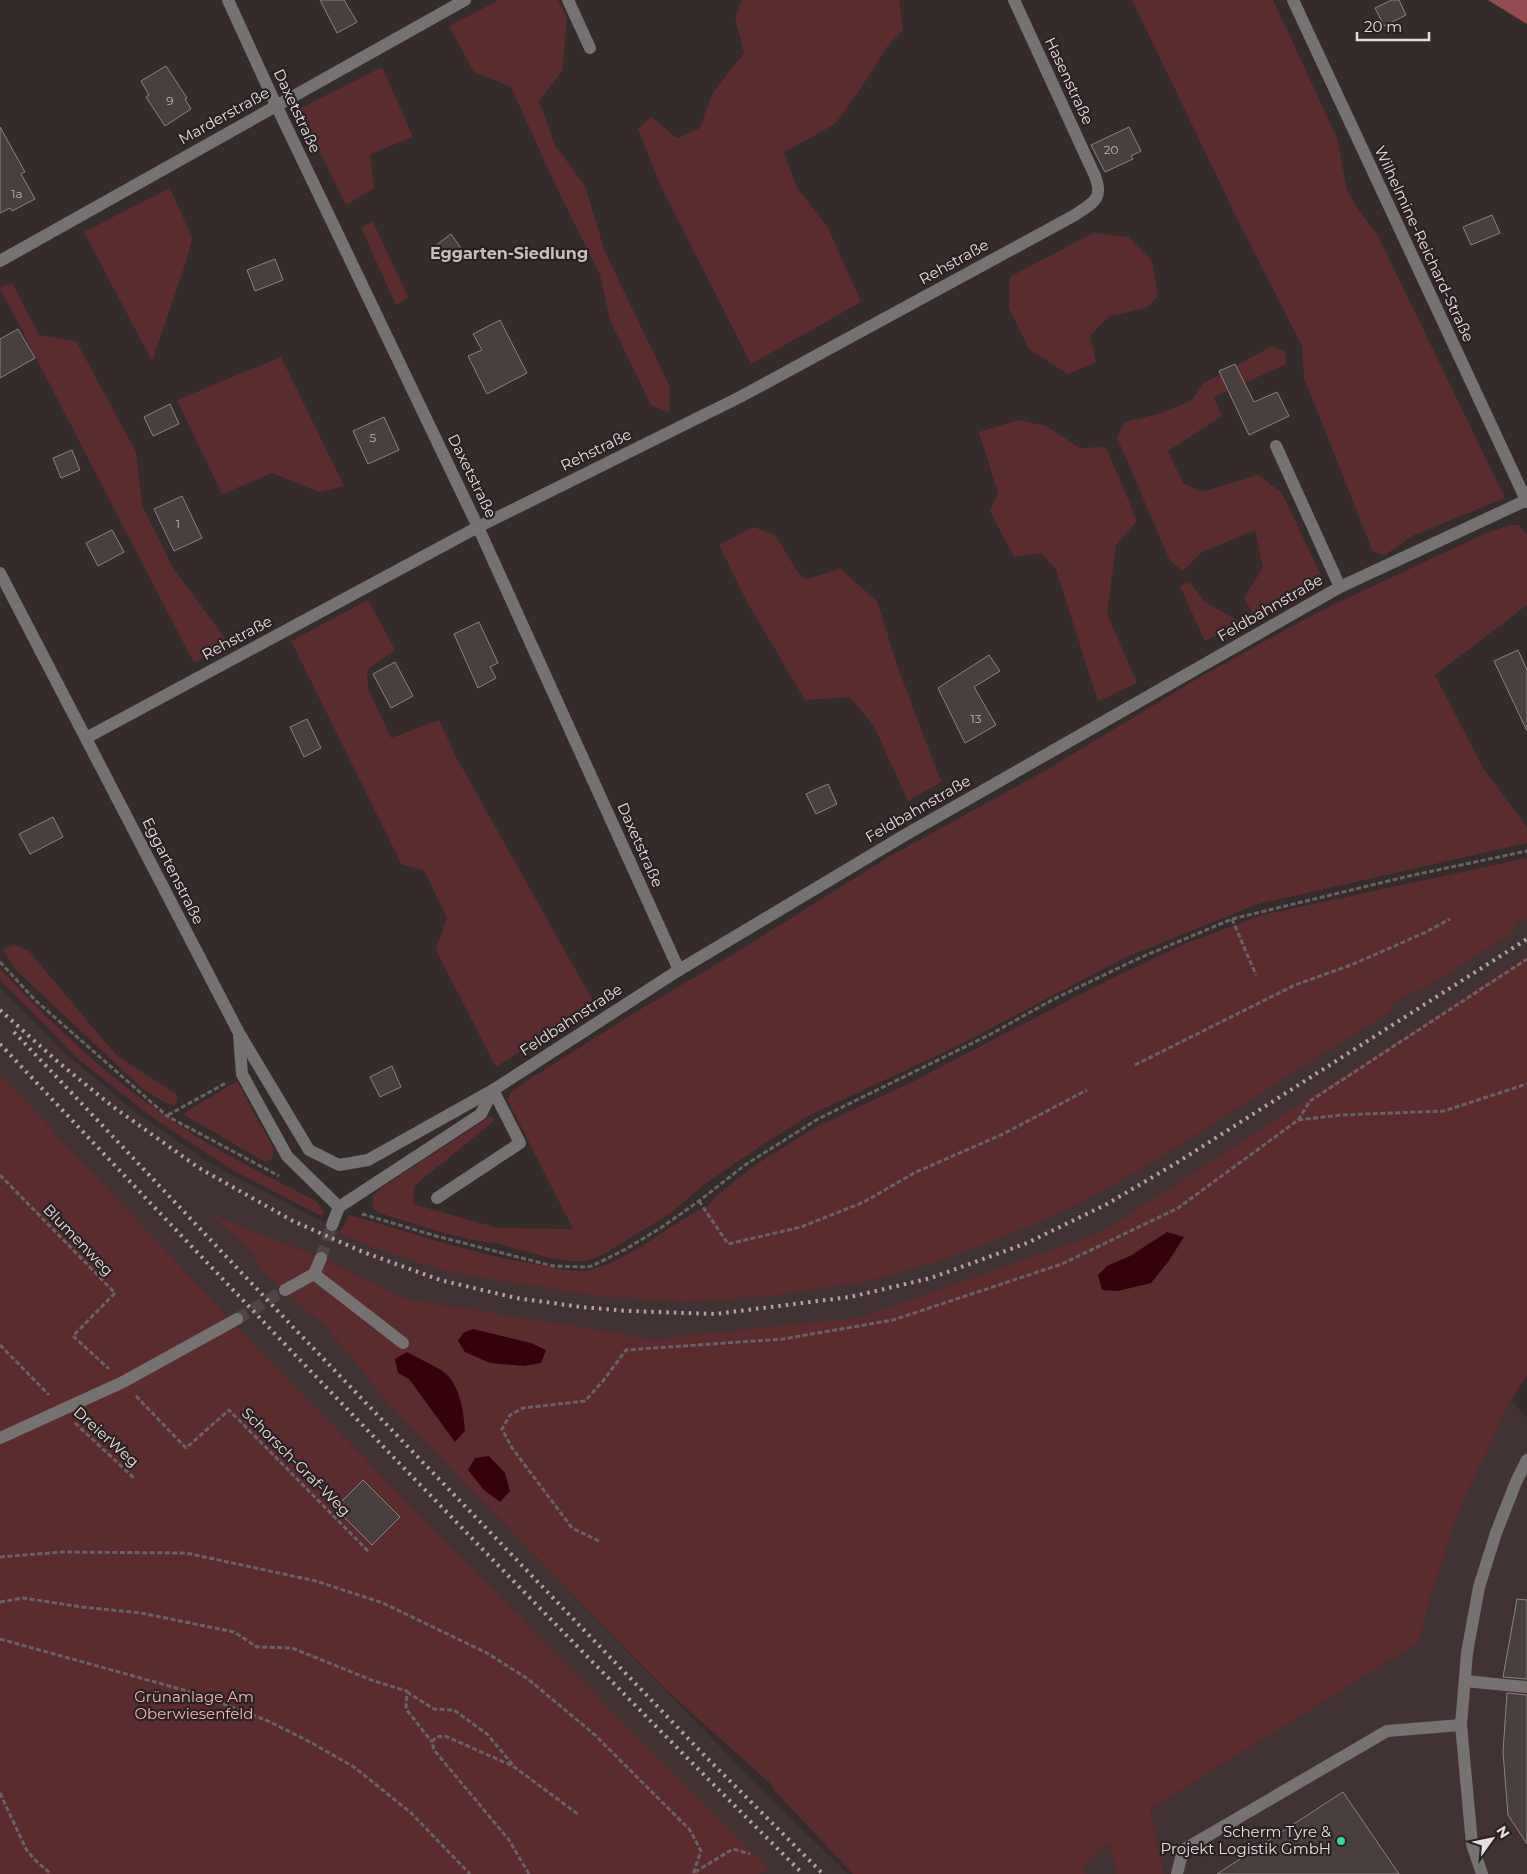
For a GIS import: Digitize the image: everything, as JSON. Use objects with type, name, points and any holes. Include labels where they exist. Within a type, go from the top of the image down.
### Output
[{"type":"street","name":"Daxetstraße","points":[[228,0],[276,105],[478,527],[680,970]]},
{"type":"street","name":"Marderstraße","points":[[0,261],[465,0]]},
{"type":"street","points":[[568,0],[590,48]]},
{"type":"street","name":"Hasenstraße","points":[[1014,0],[1095,176]]},
{"type":"street","name":"Wilhelmine-Reichard-Straße","points":[[1293,0],[1527,501]]},
{"type":"street","name":"Rehstraße","points":[[86,738],[478,527],[740,397],[1075,215],[1096,199],[1099,186],[1095,176]]},
{"type":"street","points":[[1276,446],[1340,587]]},
{"type":"street","name":"Feldbahnstraße","points":[[339,1165],[368,1160],[493,1090],[680,970],[905,835],[1340,587],[1527,501]]},
{"type":"street","name":"Eggartenstraße","points":[[0,573],[239,1033],[309,1150],[339,1165]]},
{"type":"street","points":[[239,1033],[242,1074],[286,1156],[339,1207]]},
{"type":"street","points":[[437,1198],[520,1143],[493,1090]]},
{"type":"street","points":[[332,1225],[339,1207],[481,1114],[493,1090]]},
{"type":"street","points":[[285,1290],[314,1274],[320,1258]]},
{"type":"street","points":[[314,1274],[403,1343]]},
{"type":"street","points":[[0,1438],[123,1382],[236,1319]]},
{"type":"street","points":[[1482,1874],[1472,1844],[1461,1725],[1467,1653],[1479,1587],[1496,1533],[1516,1482],[1527,1460]]},
{"type":"street","points":[[1465,1681],[1527,1687]]},
{"type":"street","points":[[1177,1874],[1183,1850],[1387,1730],[1461,1725]]},
{"type":"path","points":[[339,1207],[436,1236],[553,1266],[585,1267],[599,1263],[626,1249],[698,1201],[745,1165],[818,1120],[991,1034],[1083,985],[1168,946],[1232,919],[1409,876],[1527,851]]},
{"type":"path","points":[[1135,1066],[1295,985],[1351,965],[1424,933],[1450,918]]},
{"type":"path","points":[[1232,919],[1256,975]]},
{"type":"path","points":[[599,1540],[572,1528],[512,1448],[502,1429],[510,1415],[523,1408],[585,1401],[626,1350],[783,1339],[893,1320],[1062,1264],[1178,1208],[1298,1120],[1310,1101],[1527,959]]},
{"type":"path","points":[[0,962],[35,1000],[167,1116],[286,1179]]},
{"type":"path","points":[[167,1116],[242,1074]]},
{"type":"path","points":[[1298,1120],[1340,1115],[1444,1111],[1527,1084]]},
{"type":"path","points":[[698,1201],[728,1244],[801,1227],[864,1202],[914,1173],[1003,1134],[1087,1090]]},
{"type":"path","name":"Blumenweg","points":[[0,1175],[115,1293],[74,1336],[123,1382]]},
{"type":"path","name":"DreierWeg","points":[[0,1345],[53,1399],[62,1411],[135,1479]]},
{"type":"path","name":"Schorsch-Graf-Weg","points":[[123,1382],[186,1448],[229,1410],[368,1552]]},
{"type":"path","points":[[0,1557],[62,1552],[186,1553],[316,1581],[383,1603],[458,1638],[495,1658],[528,1679],[595,1735],[690,1830],[701,1851],[693,1874]]},
{"type":"path","points":[[0,1602],[23,1598],[141,1613],[234,1632],[257,1646],[292,1648],[374,1682],[406,1691],[434,1709],[454,1710],[487,1734],[513,1766]]},
{"type":"path","points":[[0,1639],[191,1692],[266,1720],[310,1742],[354,1767],[410,1812],[470,1874]]},
{"type":"path","points":[[406,1691],[406,1710],[432,1742],[434,1750],[509,1840],[529,1874]]},
{"type":"path","points":[[432,1742],[436,1737],[445,1736],[513,1766],[579,1815]]},
{"type":"path","points":[[0,1793],[26,1848],[34,1859],[51,1874]]},
{"type":"path","points":[[693,1874],[733,1849],[750,1854]]},
{"type":"shaded area","points":[[1488,0],[1527,0],[1527,24]]},
{"type":"shaded area","points":[[1519,919],[1527,921],[1527,956],[1102,1232],[861,1317],[654,1339],[407,1299],[327,1260],[213,1216],[256,1257],[259,1268],[326,1327],[397,1414],[762,1790],[848,1874],[760,1874],[769,1868],[597,1696],[263,1354],[0,1074],[0,987],[66,1054],[135,1112],[208,1162],[365,1244],[477,1277],[596,1296],[686,1302],[774,1296],[859,1283],[1028,1227],[1081,1203],[1148,1165],[1391,1011],[1392,1005],[1417,990],[1423,990],[1512,933],[1514,922]]},
{"type":"shaded area","points":[[1167,1232],[1184,1237],[1168,1262],[1151,1283],[1118,1291],[1102,1290],[1098,1275],[1107,1266],[1130,1256]]},
{"type":"shaded area","points":[[473,1329],[531,1343],[546,1350],[541,1363],[524,1366],[490,1363],[465,1352],[458,1341],[463,1333]]},
{"type":"shaded area","points":[[407,1352],[445,1373],[458,1392],[464,1416],[465,1431],[455,1442],[409,1379],[398,1373],[395,1359]]},
{"type":"shaded area","points":[[1511,1400],[1527,1418],[1527,1874],[1164,1874],[1150,1809],[1418,1643],[1458,1512]]},
{"type":"shaded area","points":[[489,1456],[505,1473],[510,1491],[500,1502],[484,1490],[468,1470],[475,1458]]},
{"type":"shaded area","points":[[1108,1841],[1117,1874],[1086,1874],[1084,1865]]},
{"type":"green space","points":[[499,0],[558,0],[567,17],[562,71],[539,101],[555,145],[585,186],[605,252],[670,387],[669,413],[651,405],[610,320],[600,275],[556,186],[511,87],[474,72],[449,26]]},
{"type":"green space","points":[[742,0],[899,0],[903,30],[888,45],[861,88],[835,124],[784,152],[797,188],[828,228],[861,302],[751,364],[660,184],[638,129],[651,117],[677,138],[700,128],[712,94],[744,53],[735,17]]},
{"type":"green space","points":[[1132,0],[1273,0],[1337,138],[1347,190],[1359,211],[1377,234],[1505,498],[1412,536],[1385,555],[1373,552],[1304,378],[1302,346],[1236,216]]},
{"type":"green space","points":[[382,67],[413,137],[370,154],[374,188],[346,205],[299,109]]},
{"type":"green space","points":[[170,188],[192,238],[186,262],[152,361],[84,232]]},
{"type":"green space","points":[[373,222],[408,297],[396,305],[361,227]]},
{"type":"green space","points":[[1093,233],[1128,237],[1152,261],[1158,297],[1145,308],[1109,316],[1090,336],[1096,362],[1068,374],[1029,349],[1009,308],[1010,277]]},
{"type":"green space","points":[[12,283],[39,335],[76,341],[136,452],[142,505],[173,568],[229,644],[194,663],[0,288]]},
{"type":"green space","points":[[1272,346],[1285,352],[1286,364],[1214,397],[1222,416],[1168,451],[1183,483],[1202,492],[1258,475],[1282,493],[1324,582],[1255,617],[1244,598],[1263,568],[1255,530],[1202,552],[1183,571],[1170,561],[1117,437],[1125,422],[1158,414],[1191,401],[1204,383]]},
{"type":"green space","points":[[281,357],[344,486],[319,492],[272,473],[222,494],[177,400]]},
{"type":"green space","points":[[1019,420],[1046,426],[1080,448],[1106,447],[1137,521],[1116,545],[1107,614],[1137,683],[1098,701],[1056,569],[1041,553],[1014,557],[990,511],[998,493],[979,432]]},
{"type":"green space","points":[[1510,525],[1519,525],[1527,535],[1527,605],[1435,675],[1484,770],[1527,827],[1527,843],[1258,904],[1124,958],[959,1045],[808,1116],[703,1185],[671,1213],[604,1254],[586,1261],[568,1261],[546,1257],[499,1244],[472,1240],[379,1213],[373,1208],[373,1196],[384,1186],[491,1116],[495,1120],[414,1186],[413,1204],[498,1228],[573,1229],[507,1099],[522,1084],[887,858],[1048,769],[1200,677],[1318,612],[1486,533]]},
{"type":"green space","points":[[754,527],[776,536],[798,573],[806,579],[840,569],[877,601],[898,668],[941,782],[908,801],[874,726],[850,697],[805,700],[747,602],[719,545]]},
{"type":"green space","points":[[1190,582],[1205,602],[1242,623],[1205,641],[1180,586]]},
{"type":"green space","points":[[368,600],[395,650],[367,670],[368,689],[391,738],[439,720],[455,755],[594,1003],[496,1067],[436,950],[447,918],[424,870],[402,865],[291,641]]},
{"type":"green space","points":[[1527,858],[1527,921],[1519,919],[1515,922],[1512,933],[1423,990],[1417,990],[1392,1005],[1391,1011],[1148,1165],[1081,1203],[1028,1227],[937,1262],[859,1283],[774,1296],[686,1302],[596,1296],[446,1271],[365,1244],[340,1232],[349,1215],[468,1250],[516,1261],[578,1271],[603,1266],[629,1254],[709,1205],[742,1175],[764,1159],[820,1125],[908,1084],[1108,980],[1187,943],[1262,915]]},
{"type":"green space","points":[[13,945],[28,950],[116,1055],[176,1094],[178,1099],[175,1105],[166,1103],[143,1089],[17,971],[3,950]]},
{"type":"green space","points":[[1527,956],[1527,1376],[1511,1400],[1458,1512],[1418,1643],[1150,1809],[1164,1874],[1117,1874],[1108,1842],[1084,1865],[1086,1874],[853,1874],[774,1790],[770,1783],[666,1690],[397,1414],[326,1327],[259,1268],[256,1257],[212,1215],[327,1260],[407,1299],[654,1339],[861,1317],[1102,1232]]},
{"type":"green space","points":[[0,968],[68,1037],[143,1100],[210,1145],[316,1201],[325,1213],[321,1216],[234,1171],[156,1120],[78,1059],[0,980]]},
{"type":"green space","name":"Grünanlage Am Oberwiesenfeld","points":[[0,1074],[263,1354],[597,1696],[769,1868],[760,1874],[0,1874]]},
{"type":"green space","points":[[237,1081],[274,1149],[272,1159],[265,1162],[183,1114]]},
{"type":"building","points":[[320,0],[344,0],[357,22],[337,33]]},
{"type":"building","points":[[1392,0],[1399,0],[1406,15],[1384,26],[1375,8]]},
{"type":"building","points":[[166,66],[187,98],[185,99],[191,109],[165,126],[146,97],[149,95],[141,81]]},
{"type":"building","points":[[0,127],[25,172],[21,174],[35,199],[12,211],[10,208],[0,213]]},
{"type":"building","points":[[1129,127],[1141,151],[1131,156],[1133,159],[1105,172],[1091,145]]},
{"type":"building","points":[[1492,215],[1500,233],[1471,245],[1463,227]]},
{"type":"building","points":[[451,234],[463,251],[446,263],[435,246]]},
{"type":"building","points":[[275,259],[283,280],[255,291],[247,270]]},
{"type":"building","points":[[500,320],[527,373],[487,394],[468,356],[482,350],[473,334]]},
{"type":"building","points":[[18,329],[35,358],[0,378],[0,339]]},
{"type":"building","points":[[1235,364],[1254,402],[1277,392],[1289,416],[1249,435],[1219,371]]},
{"type":"building","points":[[170,404],[179,424],[153,436],[144,417]]},
{"type":"building","points":[[384,417],[399,450],[368,464],[353,431]]},
{"type":"building","points":[[72,450],[80,470],[61,478],[53,458]]},
{"type":"building","points":[[182,496],[202,538],[174,551],[154,509]]},
{"type":"building","points":[[112,530],[124,552],[98,566],[86,543]]},
{"type":"building","points":[[479,622],[498,663],[490,667],[496,678],[478,688],[454,634]]},
{"type":"building","points":[[1518,650],[1527,670],[1527,731],[1494,661]]},
{"type":"building","points":[[989,655],[1000,671],[974,687],[996,725],[965,743],[938,688]]},
{"type":"building","points":[[395,662],[413,696],[391,708],[373,674]]},
{"type":"building","points":[[307,719],[321,748],[304,757],[290,727]]},
{"type":"building","points":[[828,784],[837,804],[816,814],[806,794]]},
{"type":"building","points":[[53,817],[63,837],[30,854],[19,834]]},
{"type":"building","points":[[392,1066],[401,1087],[380,1097],[370,1077]]},
{"type":"building","points":[[363,1480],[400,1517],[372,1545],[335,1508]]},
{"type":"building","points":[[1517,1599],[1527,1600],[1527,1679],[1503,1677]]},
{"type":"building","points":[[1507,1693],[1527,1695],[1527,1844],[1508,1815],[1503,1752]]},
{"type":"building","name":"Scherm Tyre & Projekt Logistik GmbH","points":[[1343,1792],[1399,1874],[1217,1874]]},
{"type":"tunnel","points":[[321,1258],[332,1225]]},
{"type":"tunnel","points":[[237,1319],[285,1290]]},
{"type":"railway","points":[[0,1010],[58,1062],[112,1106],[199,1168],[293,1221],[363,1252],[440,1280],[516,1298],[628,1311],[715,1314],[850,1297],[931,1278],[1027,1243],[1107,1204],[1178,1162],[1527,939]]},
{"type":"railway","points":[[14,1032],[291,1325],[704,1755],[823,1874]]},
{"type":"railway","points":[[0,1044],[398,1462],[599,1669],[803,1874]]},
{"type":"place","name":"Scherm Tyre & Projekt Logistik GmbH","points":[[1341,1841]]},
{"type":"district","name":"Eggarten-Siedlung","points":[[509,253]]}]
